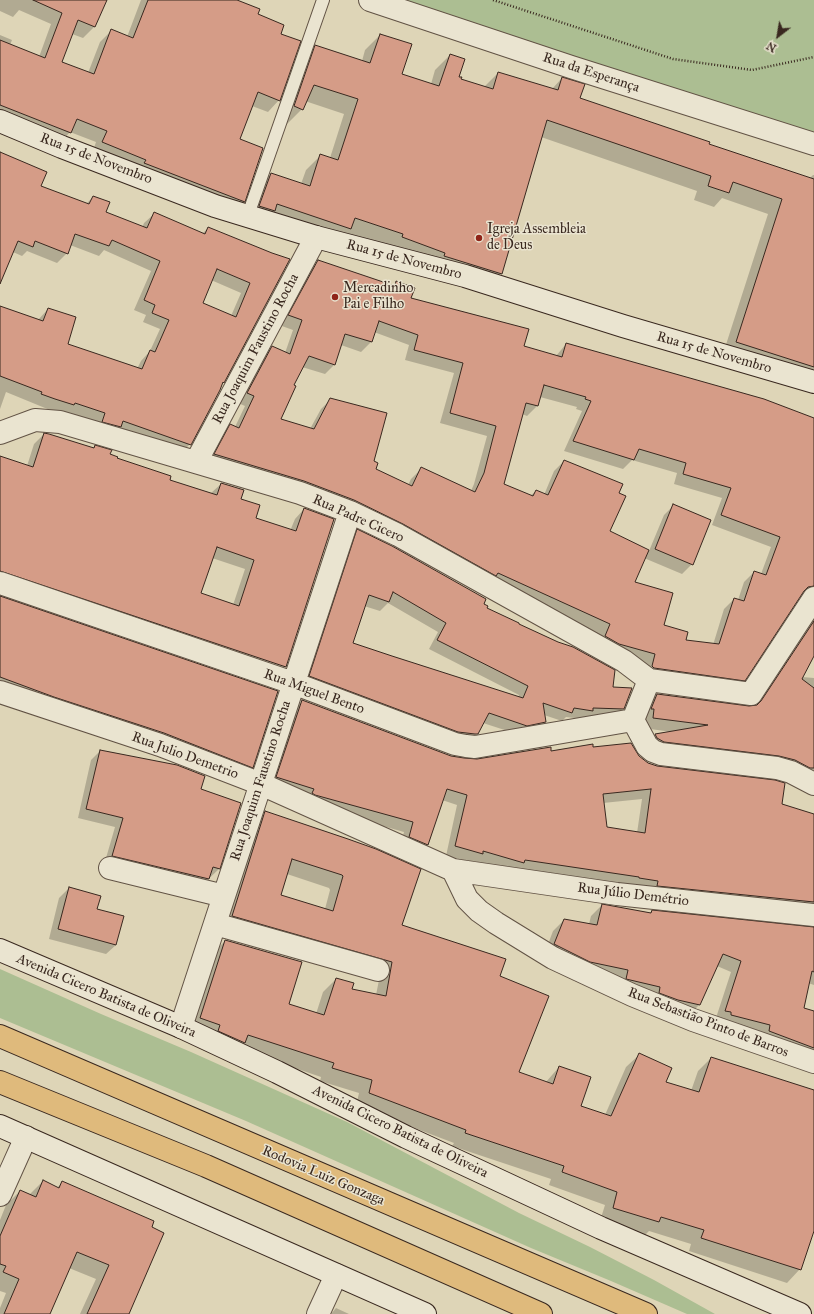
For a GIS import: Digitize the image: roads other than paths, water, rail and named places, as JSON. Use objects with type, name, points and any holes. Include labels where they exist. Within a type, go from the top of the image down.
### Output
[{"type":"highway","name":"Rodovia Luiz Gonzaga","points":[[0,1036],[646,1314]]},
{"type":"highway","points":[[0,1082],[206,1166],[542,1314]]},
{"type":"street","name":"Rua da Esperança","points":[[370,0],[571,67],[814,144]]},
{"type":"street","name":"Rua 15 de Novembro","points":[[0,121],[62,147],[215,206],[316,237],[465,276],[624,326],[814,382]]},
{"type":"street","name":"Rua Joaquim Faustino Rocha","points":[[196,462],[316,237]]},
{"type":"street","name":"Rua Padre Cicero","points":[[0,433],[35,420],[51,420],[196,462],[300,494],[350,512],[398,535],[624,661],[650,680]]},
{"type":"street","name":"Rua Joaquim Faustino Rocha","points":[[181,1027],[350,512]]},
{"type":"street","name":"Rua Miguel Bento","points":[[0,583],[293,683],[455,744],[475,747],[634,720]]},
{"type":"street","points":[[814,598],[751,694],[650,680],[634,720],[647,746],[653,751],[661,754],[777,768],[790,772],[814,784]]},
{"type":"street","name":"Rua Julio Demetrio","points":[[0,692],[160,746],[261,784],[453,870]]},
{"type":"street","points":[[110,868],[224,896]]},
{"type":"street","name":"Rua Júlio Demétrio","points":[[453,870],[617,894],[814,915]]},
{"type":"street","name":"Rua Sebastião Pinto de Barros","points":[[453,870],[467,899],[479,911],[496,924],[553,958],[632,995],[693,1020],[814,1062]]},
{"type":"street","points":[[215,924],[378,970]]},
{"type":"street","name":"Avenida Cicero Batista de Oliveira","points":[[0,950],[181,1027],[277,1072],[406,1137],[601,1228],[800,1314]]},
{"type":"street","points":[[0,1126],[26,1136],[425,1314]]},
{"type":"street","points":[[0,1195],[26,1136]]},
{"type":"street","points":[[318,1314],[336,1275]]},
{"type":"lane","points":[[248,215],[323,0]]},
{"type":"place","name":"Igreja Assembleia de Deus","points":[[479,238]]},
{"type":"place","name":"Mercadinho Pai e Filho","points":[[335,297]]}]
